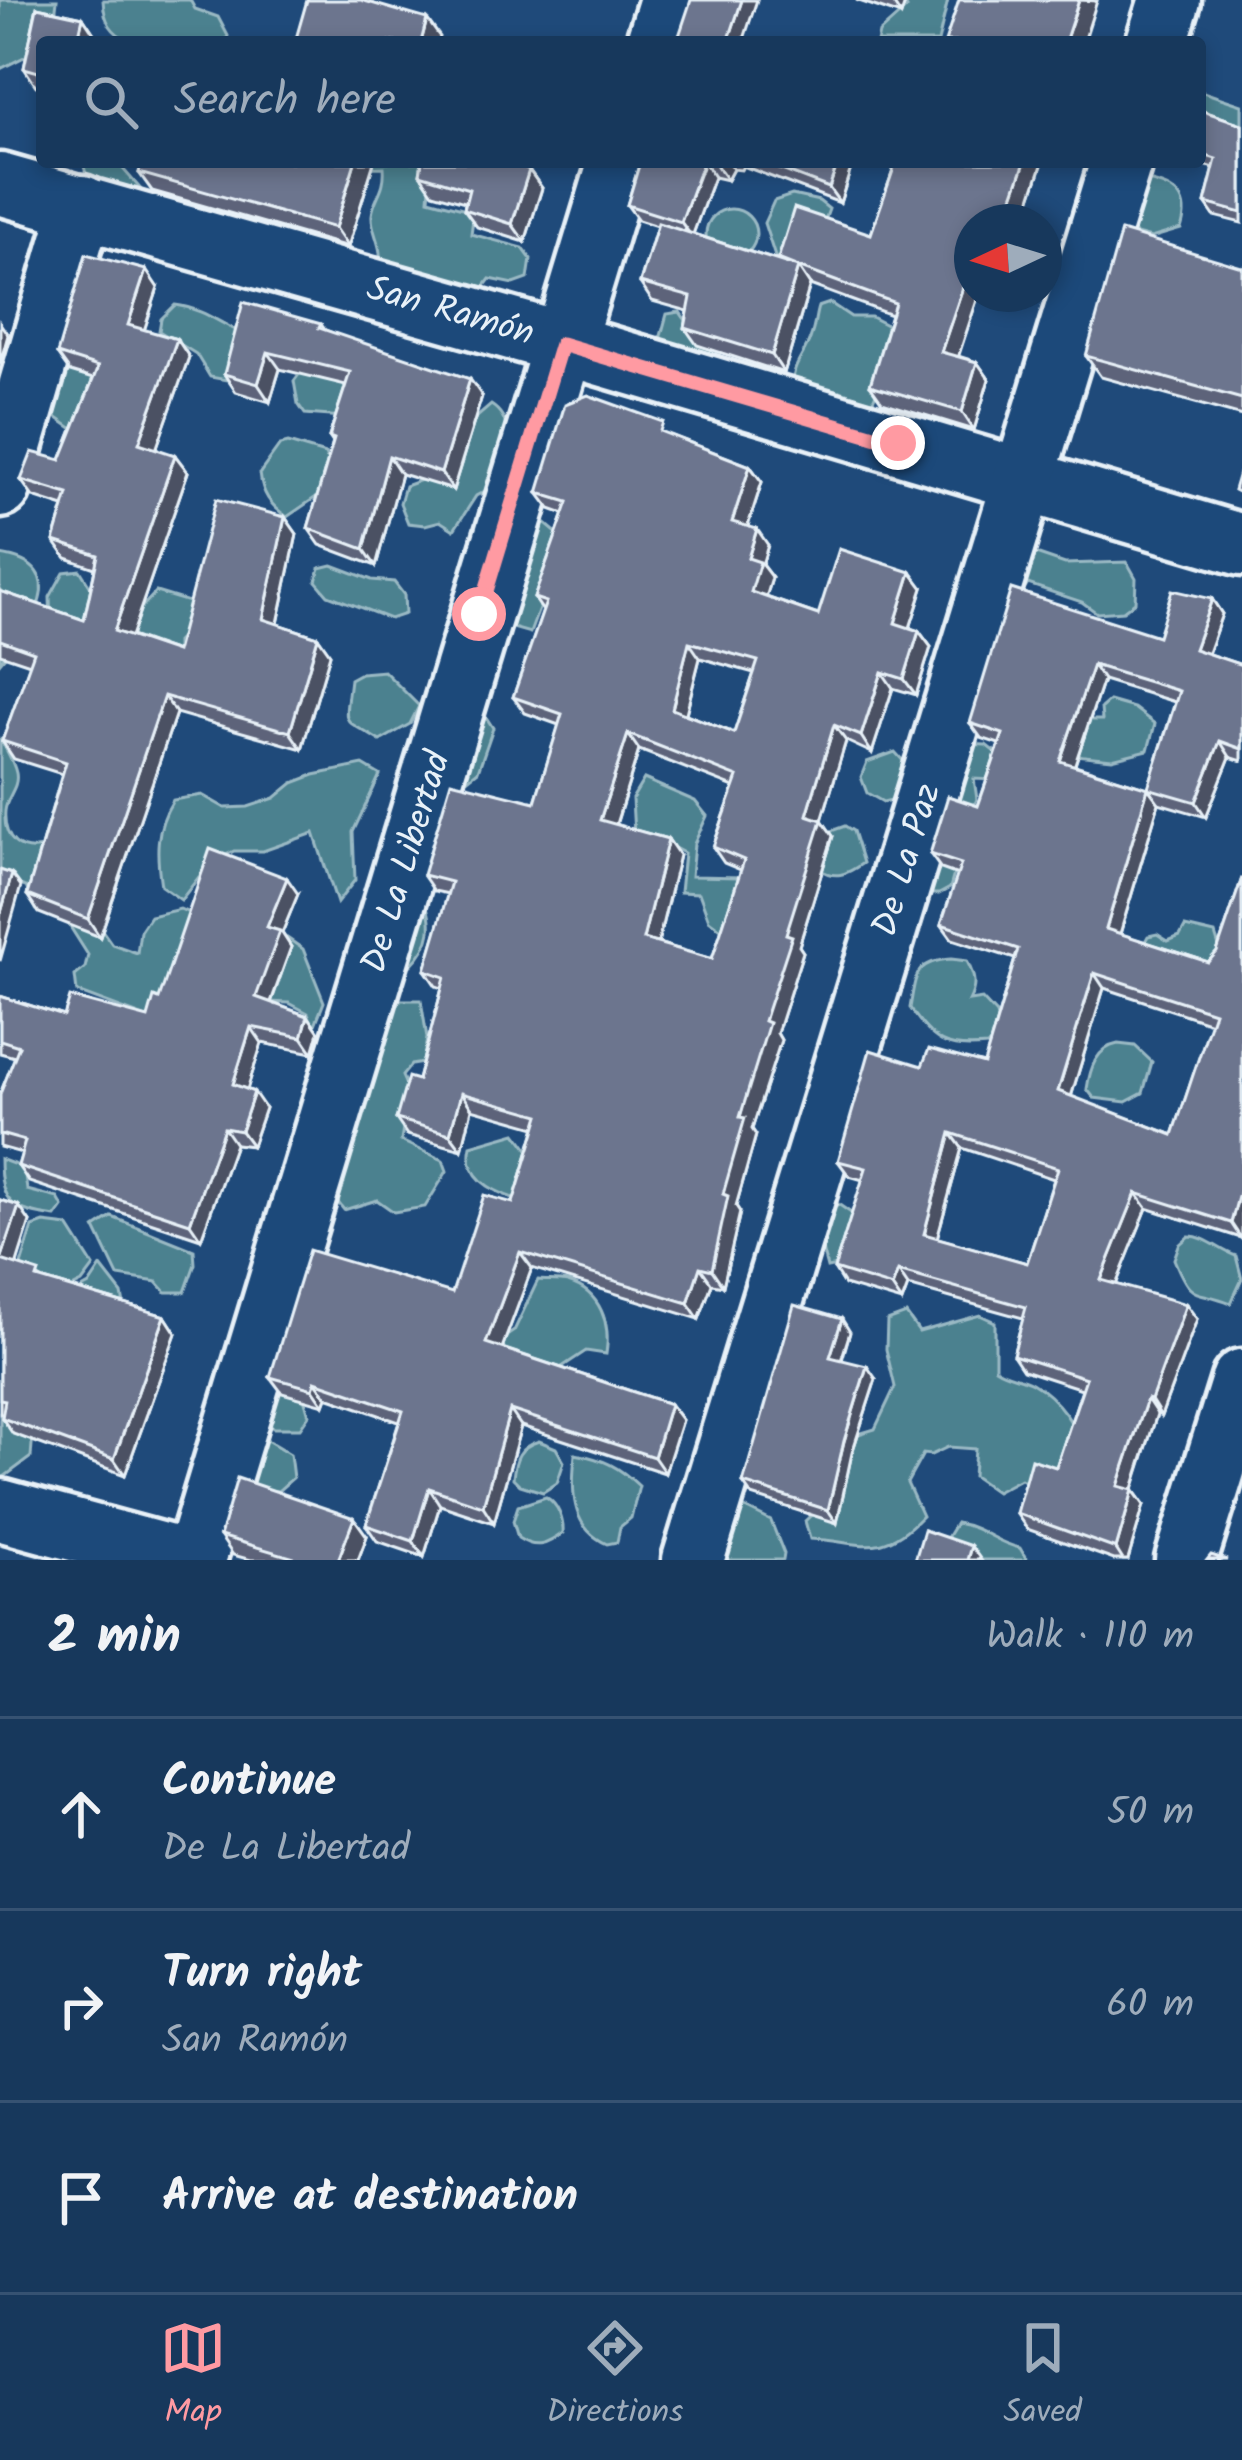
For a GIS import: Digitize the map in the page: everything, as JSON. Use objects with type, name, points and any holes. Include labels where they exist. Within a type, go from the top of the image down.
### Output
[{"type":"street","points":[[659,36],[670,0]]},
{"type":"street","points":[[1159,36],[1169,0]]},
{"type":"street","name":"De La Libertad","points":[[195,1560],[617,168]]},
{"type":"street","name":"De La Paz","points":[[693,1560],[1118,168]]},
{"type":"street","name":"San Ramón","points":[[0,184],[1242,544]]},
{"type":"street","points":[[0,487],[82,206]]},
{"type":"street","points":[[1186,1560],[1242,1380]]},
{"type":"street","points":[[0,1510],[184,1560]]},
{"type":"green space","points":[[0,0],[57,0],[53,36],[36,36],[36,51],[0,69]]},
{"type":"green space","points":[[103,0],[190,0],[195,9],[218,17],[228,36],[120,36],[105,14]]},
{"type":"green space","points":[[903,0],[948,0],[939,36],[878,36],[907,8]]},
{"type":"green space","points":[[1206,93],[1242,105],[1242,140],[1206,138]]},
{"type":"green space","points":[[84,168],[122,168],[145,194],[88,182]]},
{"type":"green space","points":[[384,168],[432,168],[429,199],[474,211],[471,234],[523,248],[531,259],[528,279],[514,284],[490,279],[475,299],[379,265],[372,215]]},
{"type":"green space","points":[[1147,181],[1179,196],[1184,210],[1181,229],[1151,238],[1129,232],[1136,186]]},
{"type":"green space","points":[[792,195],[819,201],[829,209],[823,226],[793,267],[776,260],[764,223],[774,201]]},
{"type":"green space","points":[[731,209],[748,217],[756,234],[748,251],[731,259],[714,251],[706,234],[714,217]]},
{"type":"green space","points":[[830,303],[851,317],[871,317],[902,333],[870,407],[794,391],[796,368],[818,307]]},
{"type":"green space","points":[[175,305],[252,337],[238,382],[210,377],[196,354],[159,331],[161,319]]},
{"type":"green space","points":[[680,312],[723,360],[648,342],[661,336],[667,314]]},
{"type":"green space","points":[[65,358],[101,364],[86,423],[73,429],[57,418],[47,399]]},
{"type":"green space","points":[[306,365],[359,368],[343,417],[305,414],[294,381]]},
{"type":"green space","points":[[491,405],[507,430],[500,483],[476,496],[454,530],[440,521],[408,523],[400,503],[405,486],[443,472],[456,435]]},
{"type":"green space","points":[[280,445],[325,454],[329,465],[328,489],[287,517],[268,498],[260,473]]},
{"type":"green space","points":[[541,520],[565,540],[530,633],[502,625]]},
{"type":"green space","points":[[1033,553],[1065,564],[1127,562],[1136,578],[1135,602],[1123,611],[1097,613],[1082,602],[1028,584],[1007,617],[1018,559]]},
{"type":"green space","points":[[0,555],[23,561],[36,572],[41,585],[33,616],[0,662]]},
{"type":"green space","points":[[332,565],[372,580],[394,582],[404,595],[405,614],[390,619],[328,595],[316,581],[320,568]]},
{"type":"green space","points":[[80,570],[118,631],[51,627],[50,597],[64,572]]},
{"type":"green space","points":[[156,592],[189,602],[184,634],[166,668],[132,641],[132,601],[143,606]]},
{"type":"green space","points":[[384,671],[419,706],[410,724],[380,741],[351,723],[346,714],[350,679]]},
{"type":"green space","points":[[1109,701],[1134,708],[1155,724],[1148,750],[1112,759],[1075,755],[1085,720],[1102,720],[1101,708]]},
{"type":"green space","points":[[471,705],[493,728],[478,771],[459,786]]},
{"type":"green space","points":[[0,738],[16,778],[6,806],[7,830],[21,847],[46,847],[35,907],[26,887],[0,879]]},
{"type":"green space","points":[[963,744],[986,745],[1000,756],[993,780],[974,779],[977,799],[973,808],[936,864],[954,874],[950,888],[927,894]]},
{"type":"green space","points":[[895,752],[906,764],[900,798],[883,802],[867,793],[861,777],[867,762]]},
{"type":"green space","points":[[363,765],[380,775],[353,832],[355,880],[337,903],[314,833],[263,851],[234,851],[209,864],[181,900],[161,886],[158,842],[173,800],[202,795],[225,808],[248,807],[275,798],[293,783],[314,775]]},
{"type":"green space","points":[[644,779],[695,801],[707,816],[694,844],[691,876],[742,877],[724,931],[709,920],[699,893],[680,892],[684,853],[650,835],[634,834],[632,799]]},
{"type":"green space","points":[[845,826],[853,831],[863,863],[840,874],[823,872],[817,868],[817,836]]},
{"type":"green space","points":[[421,893],[429,913],[428,940],[411,965],[396,965]]},
{"type":"green space","points":[[180,909],[251,981],[287,938],[303,949],[324,1002],[314,1027],[308,1013],[289,1003],[248,1001],[152,1020],[77,992],[75,976],[85,968],[88,955],[69,925],[97,923],[112,944],[137,953],[140,931],[150,916]]},
{"type":"green space","points":[[1185,927],[1215,934],[1221,953],[1218,965],[1142,947],[1148,936],[1157,934],[1168,941],[1180,936]]},
{"type":"green space","points":[[951,959],[967,961],[970,967],[974,986],[969,1001],[982,999],[996,1014],[1000,1032],[987,1046],[960,1047],[941,1041],[910,1008],[923,967]]},
{"type":"green space","points":[[359,988],[401,1000],[421,1000],[427,1038],[423,1063],[411,1065],[402,1076],[409,1092],[401,1141],[443,1160],[447,1171],[425,1207],[394,1212],[377,1200],[344,1210],[325,1186]]},
{"type":"green space","points":[[1118,1044],[1135,1046],[1152,1062],[1143,1093],[1126,1102],[1094,1098],[1087,1089],[1092,1067],[1104,1050]]},
{"type":"green space","points":[[516,1133],[536,1160],[516,1199],[482,1181],[470,1157],[471,1146]]},
{"type":"green space","points":[[0,1159],[24,1168],[27,1190],[58,1198],[63,1207],[56,1217],[12,1203],[3,1186]]},
{"type":"green space","points":[[835,1202],[857,1217],[852,1263],[827,1268],[818,1234]]},
{"type":"green space","points":[[112,1217],[194,1250],[195,1264],[185,1292],[166,1292],[157,1282],[118,1276],[95,1228]]},
{"type":"green space","points":[[44,1223],[68,1226],[94,1267],[82,1283],[64,1292],[22,1273],[33,1227]]},
{"type":"green space","points":[[1189,1236],[1236,1256],[1242,1279],[1231,1303],[1195,1292],[1185,1283],[1174,1259]]},
{"type":"green space","points":[[101,1267],[122,1294],[125,1310],[65,1298],[89,1285]]},
{"type":"green space","points":[[538,1280],[568,1282],[589,1293],[605,1321],[606,1354],[586,1351],[519,1387],[498,1342],[514,1331]]},
{"type":"green space","points":[[906,1314],[919,1332],[980,1315],[995,1322],[995,1368],[1032,1383],[1051,1397],[1088,1455],[1045,1486],[1020,1479],[996,1492],[973,1476],[975,1449],[948,1447],[923,1454],[907,1483],[922,1516],[907,1530],[870,1545],[810,1539],[805,1521],[823,1504],[845,1438],[875,1429],[895,1387],[886,1349],[887,1321]]},
{"type":"green space","points":[[276,1382],[303,1394],[309,1415],[300,1428],[273,1428],[259,1414]]},
{"type":"green space","points":[[0,1413],[33,1432],[31,1457],[0,1480]]},
{"type":"green space","points":[[260,1436],[290,1454],[293,1478],[278,1491],[244,1488]]},
{"type":"green space","points":[[539,1441],[556,1448],[564,1462],[557,1483],[543,1492],[513,1478],[519,1454]]},
{"type":"green space","points":[[575,1454],[610,1464],[639,1486],[631,1518],[620,1527],[617,1542],[607,1544],[595,1537],[579,1517]]},
{"type":"green space","points":[[546,1497],[559,1513],[563,1533],[541,1544],[518,1538],[513,1521],[518,1506]]},
{"type":"green space","points":[[733,1502],[771,1521],[783,1560],[722,1560]]},
{"type":"green space","points":[[956,1523],[1020,1548],[1027,1560],[976,1560],[951,1547],[948,1536]]},
{"type":"building","points":[[307,0],[361,0],[427,19],[423,36],[297,36]]},
{"type":"building","points":[[691,0],[742,0],[730,36],[679,36]]},
{"type":"building","points":[[959,0],[1079,0],[1067,36],[947,36]]},
{"type":"building","points":[[37,7],[83,17],[79,36],[36,36],[36,71],[24,68]]},
{"type":"building","points":[[1206,112],[1242,124],[1242,213],[1205,203],[1216,159],[1206,156]]},
{"type":"building","points":[[140,168],[353,168],[335,228],[139,173]]},
{"type":"building","points":[[421,168],[529,170],[512,224],[464,209],[469,189],[420,174]]},
{"type":"building","points":[[638,168],[701,168],[681,222],[627,205]]},
{"type":"building","points":[[777,168],[836,168],[829,188]]},
{"type":"building","points":[[894,168],[1023,168],[1010,204],[954,204],[954,312],[941,352],[977,362],[962,412],[870,385],[895,303],[778,259],[794,208],[871,234]]},
{"type":"building","points":[[658,223],[798,267],[772,355],[685,328],[691,297],[640,283]]},
{"type":"building","points":[[1121,231],[1242,267],[1242,399],[1086,356]]},
{"type":"building","points":[[86,254],[146,270],[128,325],[177,339],[139,443],[175,455],[114,631],[176,652],[216,499],[285,517],[263,619],[318,637],[290,732],[164,696],[88,919],[27,895],[66,762],[2,741],[34,652],[0,640],[0,591],[84,620],[98,555],[54,541],[68,494],[21,480],[32,452],[61,460],[98,367],[57,354]]},
{"type":"building","points":[[243,302],[321,324],[319,328],[470,379],[441,473],[389,456],[364,549],[308,528],[350,372],[268,352],[258,384],[224,374]]},
{"type":"building","points":[[588,395],[663,422],[660,431],[750,466],[732,522],[757,529],[748,558],[760,562],[751,592],[818,615],[839,549],[911,572],[895,623],[919,631],[904,679],[882,672],[861,736],[834,725],[807,815],[822,820],[786,934],[792,936],[740,1117],[745,1118],[723,1194],[728,1196],[712,1270],[700,1267],[688,1303],[520,1252],[486,1343],[670,1404],[654,1457],[510,1410],[483,1506],[429,1488],[413,1541],[366,1525],[403,1411],[315,1381],[313,1389],[270,1377],[309,1250],[452,1293],[484,1195],[513,1203],[540,1115],[461,1093],[450,1134],[396,1119],[408,1077],[418,1080],[445,977],[425,970],[451,882],[423,875],[451,781],[535,802],[562,714],[513,697],[546,602],[534,598],[568,502],[538,493],[565,404]],"holes":[[[689,642],[758,661],[734,733],[672,709]],[[628,734],[738,777],[713,847],[744,860],[712,959],[643,939],[668,839],[600,820]]]},
{"type":"building","points":[[1242,463],[1242,494],[1234,490]]},
{"type":"building","points":[[1011,589],[1158,636],[1172,590],[1212,599],[1194,649],[1242,665],[1242,749],[1220,741],[1196,802],[1148,788],[1106,929],[1208,962],[1217,952],[1242,878],[1242,1182],[1231,1223],[1136,1193],[1101,1280],[1186,1304],[1118,1486],[1133,1490],[1116,1549],[1016,1513],[1031,1459],[1056,1467],[1086,1378],[1013,1355],[1026,1307],[898,1271],[892,1287],[834,1269],[866,1168],[838,1161],[870,1050],[922,1066],[929,1049],[984,1064],[1018,949],[941,924],[961,864],[930,854],[948,796],[978,806],[1003,734],[970,723]],"holes":[[[1093,665],[1179,691],[1148,788],[1060,761]],[[1094,973],[1214,1012],[1173,1135],[1058,1091]],[[951,1133],[1058,1168],[1027,1263],[924,1234]]]},
{"type":"building","points":[[210,849],[287,878],[267,927],[280,931],[256,997],[308,1016],[302,1037],[251,1027],[233,1084],[254,1092],[241,1131],[224,1128],[190,1223],[18,1166],[25,1141],[0,1134],[0,1094],[19,1046],[0,1040],[0,996],[64,1016],[70,997],[148,1018],[154,997],[159,999]]},
{"type":"building","points":[[0,870],[12,874],[0,916]]},
{"type":"building","points":[[0,1200],[19,1206],[1,1260],[39,1272],[37,1278],[165,1316],[114,1459],[2,1418]]},
{"type":"building","points":[[794,1305],[842,1319],[830,1357],[867,1366],[828,1510],[743,1483]]},
{"type":"building","points":[[237,1478],[354,1518],[338,1560],[301,1560],[220,1536]]},
{"type":"building","points":[[924,1530],[971,1546],[967,1560],[915,1560]]},
{"type":"route","points":[[479,614],[561,344],[898,443]]}]
